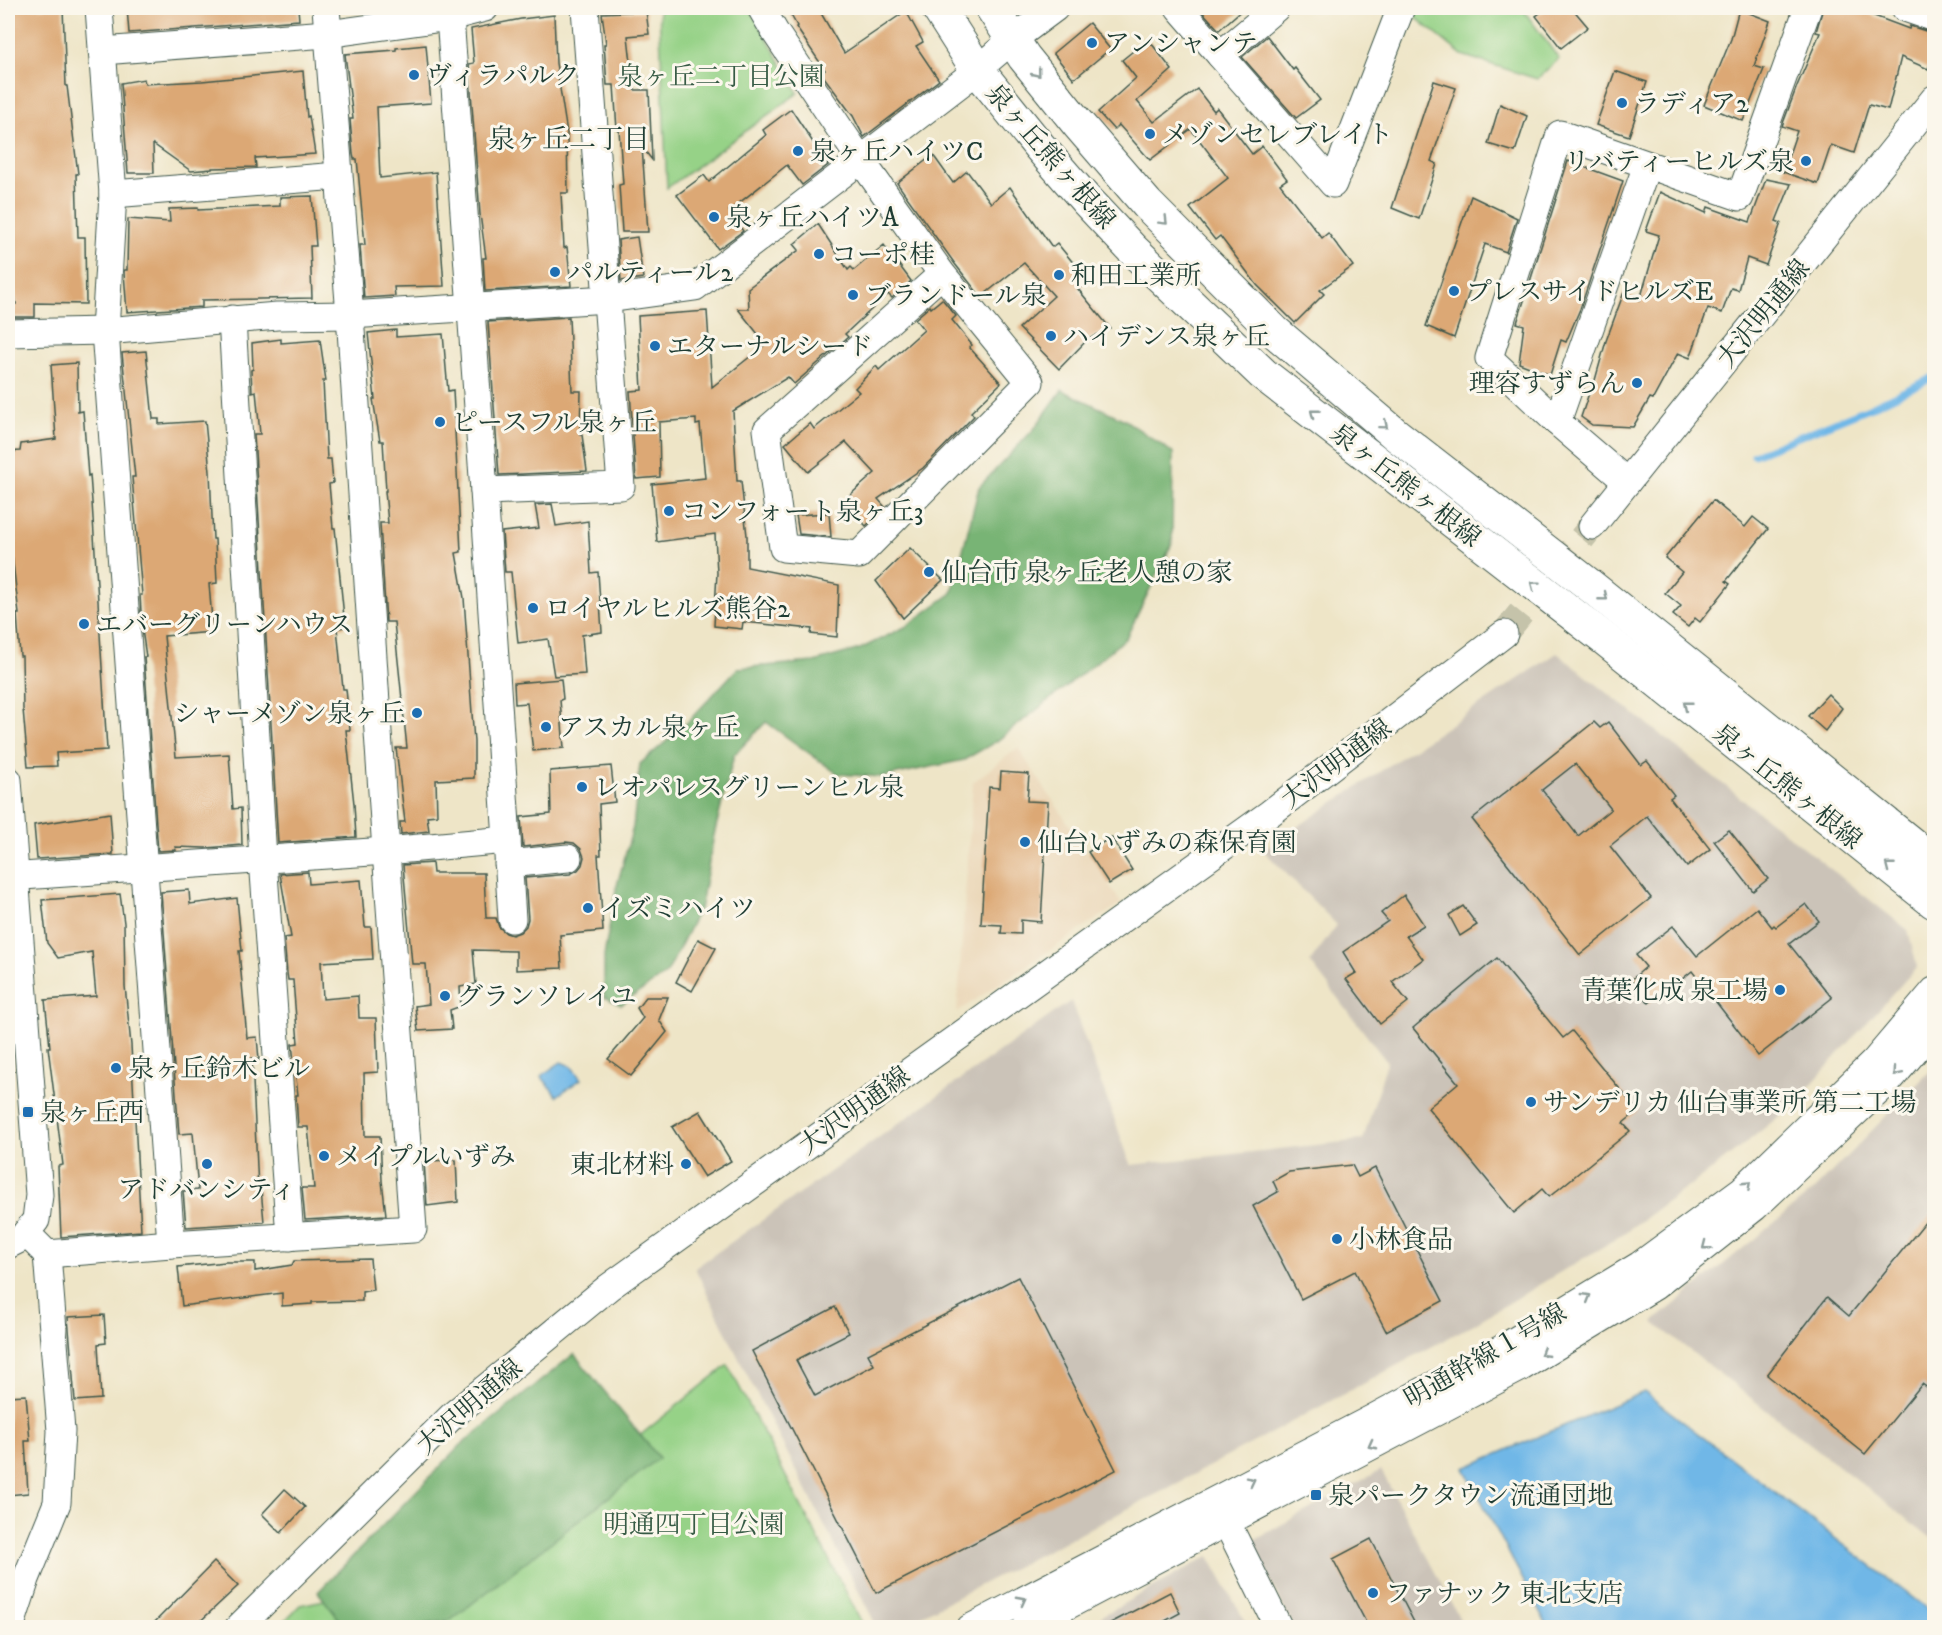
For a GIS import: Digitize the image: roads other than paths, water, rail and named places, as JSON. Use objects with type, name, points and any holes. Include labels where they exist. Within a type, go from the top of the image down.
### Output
[{"type":"main road","name":"泉ヶ丘熊ヶ根線","points":[[938,8],[977,69],[1039,146],[1094,208],[1194,310],[1263,374],[1606,640],[1935,902]]},
{"type":"main road","name":"泉ヶ丘熊ヶ根線","points":[[992,8],[1012,40],[1078,124],[1147,204],[1274,332],[1395,434],[1588,584],[1935,862]]},
{"type":"street","points":[[99,8],[113,194],[105,331],[171,1244]]},
{"type":"street","points":[[8,780],[11,877],[39,1195],[36,1220],[16,1239],[47,1254],[413,1229],[351,315],[326,8]]},
{"type":"street","points":[[102,51],[327,34],[450,17],[485,8]]},
{"type":"street","points":[[484,491],[621,486],[585,8]]},
{"type":"street","points":[[761,8],[860,159],[942,274],[1030,382],[859,555],[783,548],[767,430],[942,274]]},
{"type":"street","points":[[8,333],[105,331],[277,316],[351,315],[608,299],[695,287],[1055,8]]},
{"type":"street","points":[[1179,8],[1333,184],[1401,8]]},
{"type":"street","points":[[1220,55],[1276,8]]},
{"type":"street","points":[[1627,482],[1557,422],[1490,358],[1560,134],[1740,197],[1808,8]]},
{"type":"street","points":[[1905,8],[1935,18]]},
{"type":"street","points":[[450,17],[512,919]]},
{"type":"street","name":"大沢明通線","points":[[1592,526],[1935,99]]},
{"type":"street","points":[[1557,422],[1647,165]]},
{"type":"street","points":[[113,194],[338,176]]},
{"type":"street","points":[[232,319],[263,859],[290,1237]]},
{"type":"street","name":"大沢明通線","points":[[238,1628],[453,1415],[609,1287],[1269,814],[1504,634]]},
{"type":"street","points":[[11,877],[386,850],[508,852],[568,858]]},
{"type":"street","name":"明通幹線１号線","points":[[970,1628],[1221,1511],[1373,1418],[1503,1348],[1640,1264],[1742,1190],[1874,1062],[1935,991]]},
{"type":"street","points":[[1025,1628],[1221,1511],[1520,1368],[1655,1286],[1755,1207],[1888,1082],[1935,1028]]},
{"type":"street","points":[[10,1628],[17,1577],[57,1503],[62,1431],[47,1254]]},
{"type":"street","points":[[1221,1511],[1279,1628]]},
{"type":"water","points":[[561,1062],[571,1066],[581,1079],[557,1096],[541,1076]]},
{"type":"water","points":[[1644,1392],[1934,1614],[1934,1627],[1548,1627],[1464,1468]]},
{"type":"waterway","points":[[1754,455],[1869,408],[1934,377]]},
{"type":"tunnel","points":[[1504,634],[1592,526]]},
{"type":"place","name":"アンシャンテ","points":[[1092,43]]},
{"type":"place","name":"ヴィラパルク","points":[[414,75]]},
{"type":"place","name":"ラディア2","points":[[1622,103]]},
{"type":"place","name":"メゾンセレブレイト","points":[[1150,134]]},
{"type":"place","name":"泉ヶ丘ハイツC","points":[[798,151]]},
{"type":"place","name":"リバティーヒルズ泉","points":[[1806,161]]},
{"type":"place","name":"泉ヶ丘ハイツA","points":[[714,217]]},
{"type":"place","name":"コーポ桂","points":[[819,254]]},
{"type":"place","name":"パルティール2","points":[[555,272]]},
{"type":"place","name":"和田工業所","points":[[1059,275]]},
{"type":"place","name":"プレスサイドヒルズE","points":[[1454,291]]},
{"type":"place","name":"ブランドール泉","points":[[853,295]]},
{"type":"place","name":"ハイデンス泉ヶ丘","points":[[1051,336]]},
{"type":"place","name":"エターナルシード","points":[[655,346]]},
{"type":"place","name":"理容すずらん","points":[[1637,383]]},
{"type":"place","name":"ピースフル泉ヶ丘","points":[[440,422]]},
{"type":"place","name":"コンフォート泉ヶ丘3","points":[[669,511]]},
{"type":"place","name":"仙台市 泉ヶ丘老人憩の家","points":[[929,572]]},
{"type":"place","name":"ロイヤルヒルズ熊谷2","points":[[533,608]]},
{"type":"place","name":"エバーグリーンハウス","points":[[84,624]]},
{"type":"place","name":"シャーメゾン泉ヶ丘","points":[[417,713]]},
{"type":"place","name":"アスカル泉ヶ丘","points":[[546,727]]},
{"type":"place","name":"レオパレスグリーンヒル泉","points":[[582,787]]},
{"type":"place","name":"仙台いずみの森保育園","points":[[1025,842]]},
{"type":"place","name":"イズミハイツ","points":[[588,908]]},
{"type":"place","name":"青葉化成 泉工場","points":[[1780,990]]},
{"type":"place","name":"グランソレイユ","points":[[445,996]]},
{"type":"place","name":"泉ヶ丘鈴木ビル","points":[[116,1068]]},
{"type":"place","name":"サンデリカ 仙台事業所 第二工場","points":[[1531,1102]]},
{"type":"place","name":"泉ヶ丘西","points":[[28,1112]]},
{"type":"place","name":"メイプルいずみ","points":[[324,1156]]},
{"type":"place","name":"アドバンシティ","points":[[207,1164]]},
{"type":"place","name":"東北材料","points":[[686,1164]]},
{"type":"place","name":"小林食品","points":[[1337,1239]]},
{"type":"place","name":"泉パークタウン流通団地","points":[[1316,1495]]},
{"type":"place","name":"ファナック 東北支店","points":[[1373,1593]]},
{"type":"district","name":"泉ヶ丘二丁目","points":[[569,139]]},
{"type":"park label","name":"泉ヶ丘二丁目公園","points":[[721,76]]},
{"type":"park label","name":"明通四丁目公園","points":[[694,1524]]}]
